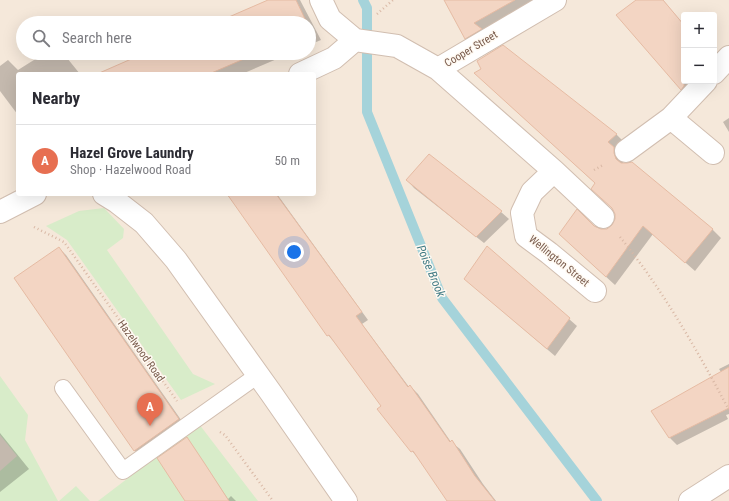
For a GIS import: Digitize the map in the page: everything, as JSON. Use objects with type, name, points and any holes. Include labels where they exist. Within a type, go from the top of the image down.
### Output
[{"type":"street","points":[[304,72],[334,58],[355,40],[330,19],[321,0]]},
{"type":"street","name":"Cooper Street","points":[[355,40],[397,46],[438,69],[555,0]]},
{"type":"street","points":[[717,70],[729,57]]},
{"type":"street","points":[[438,69],[562,178],[603,217]]},
{"type":"street","points":[[626,151],[671,118],[703,84]]},
{"type":"street","points":[[671,118],[713,153]]},
{"type":"street","name":"Wellington Street","points":[[562,178],[532,192],[522,213],[526,236],[595,291]]},
{"type":"street","points":[[1,212],[31,196]]},
{"type":"street","points":[[107,196],[144,223],[176,260],[346,501]]},
{"type":"street","points":[[690,501],[729,476]]},
{"type":"lane","points":[[63,388],[123,471],[258,375]]},
{"type":"path","points":[[562,178],[626,151]]},
{"type":"path","name":"Hazelwood Road","points":[[1,212],[64,242],[178,403]]},
{"type":"path","points":[[603,217],[642,265],[698,352],[729,410]]},
{"type":"path","points":[[219,431],[225,435],[273,501]]},
{"type":"shaded area","points":[[0,0],[729,0],[729,501],[0,501]]},
{"type":"green space","points":[[104,208],[124,229],[123,238],[107,250],[193,374],[215,384],[181,400],[67,240],[46,226],[79,211]]},
{"type":"green space","points":[[0,376],[28,415],[25,440],[58,501],[0,501],[0,471],[17,456],[0,435]]},
{"type":"green space","points":[[199,424],[258,501],[98,501]]},
{"type":"green space","points":[[76,486],[90,501],[59,501]]},
{"type":"building","points":[[268,0],[296,0],[304,16],[231,16]]},
{"type":"building","points":[[444,0],[515,0],[474,23],[482,29],[465,39]]},
{"type":"building","points":[[636,0],[663,0],[681,21],[681,84],[684,84],[684,86],[681,90],[616,15]]},
{"type":"building","points":[[503,45],[617,134],[608,142],[614,147],[616,159],[621,163],[632,162],[713,229],[685,263],[643,226],[606,277],[559,234],[577,209],[594,226],[601,229],[607,229],[612,225],[615,219],[615,214],[612,208],[591,189],[595,183],[474,73],[481,69],[477,61]]},
{"type":"building","points":[[129,60],[242,60],[214,72],[102,72]]},
{"type":"building","points":[[429,154],[502,211],[476,237],[406,180]]},
{"type":"building","points":[[228,196],[277,196],[362,312],[356,316],[408,387],[410,385],[450,442],[452,440],[475,476],[495,501],[447,501],[413,451],[411,452],[377,409],[381,406],[329,335],[327,336]]},
{"type":"building","points":[[487,246],[570,318],[547,349],[464,279]]},
{"type":"building","points":[[59,247],[179,419],[134,451],[14,278]]},
{"type":"building","points":[[729,367],[729,408],[669,438],[651,411]]},
{"type":"building","points":[[187,437],[229,501],[185,501],[157,458]]},
{"type":"waterway","name":"Poise Brook","points":[[363,0],[367,8],[367,112],[442,298],[597,501]]},
{"type":"place","name":"Hazel Grove Laundry","points":[[150,426]]}]
